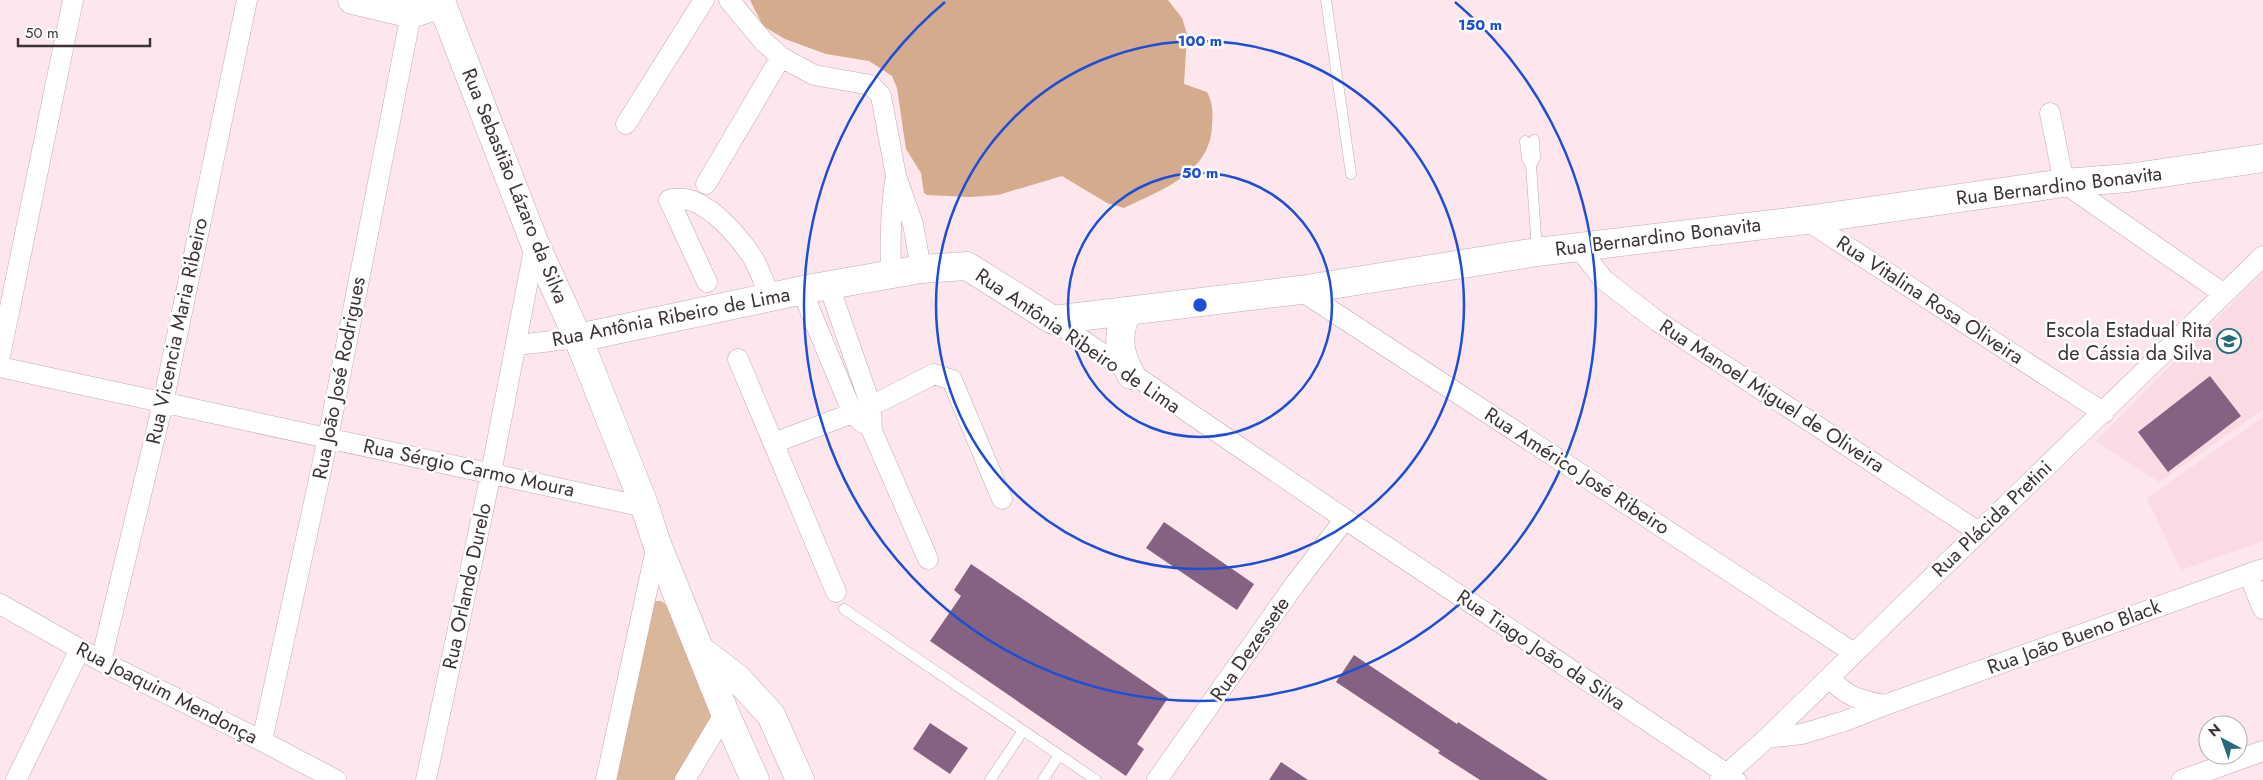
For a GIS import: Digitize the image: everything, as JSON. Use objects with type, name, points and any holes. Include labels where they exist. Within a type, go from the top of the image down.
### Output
[{"type":"street","points":[[0,356],[73,0]]},
{"type":"street","name":"Rua Vicencia Maria Ribeiro","points":[[101,661],[163,403],[247,0]]},
{"type":"street","points":[[352,0],[411,14],[441,2]]},
{"type":"street","points":[[626,124],[704,0]]},
{"type":"street","points":[[729,0],[764,42],[781,57],[814,75],[872,85],[881,96],[896,176],[913,224],[920,269]]},
{"type":"street","name":"Rua Sebastião Lázaro da Silva","points":[[441,2],[535,244],[578,338],[645,507],[657,544],[725,713],[755,780]]},
{"type":"street","name":"Rua João José Rodrigues","points":[[262,741],[328,438],[411,14]]},
{"type":"street","points":[[706,184],[781,57]]},
{"type":"street","points":[[2050,113],[2064,183],[2224,294]]},
{"type":"street","name":"Rua Bernardino Bonavita","points":[[1053,320],[1300,290],[1537,252],[1806,220],[2064,183],[2128,178],[2263,158]]},
{"type":"street","points":[[891,274],[890,234],[892,200],[896,176]]},
{"type":"street","points":[[707,282],[669,200],[677,198],[688,199],[717,215],[753,259],[770,297]]},
{"type":"street","name":"Rua Vitalina Rosa Oliveira","points":[[1806,220],[2104,412]]},
{"type":"street","name":"Rua Orlando Durelo","points":[[426,780],[491,473],[535,244]]},
{"type":"street","name":"Rua Manoel Miguel de Oliveira","points":[[1578,248],[1604,280],[1657,321],[1977,532]]},
{"type":"street","name":"Rua Plácida Pretini","points":[[1728,778],[1977,532],[2104,412],[2263,256]]},
{"type":"street","name":"Rua Antônia Ribeiro de Lima","points":[[517,345],[578,338],[770,297],[891,274],[920,269],[967,266],[1053,320],[1130,375],[1345,519]]},
{"type":"street","points":[[829,286],[871,406],[872,431],[928,558]]},
{"type":"street","name":"Rua Américo José Ribeiro","points":[[1300,290],[1854,653]]},
{"type":"street","points":[[802,291],[853,414],[872,431]]},
{"type":"street","points":[[1127,311],[1120,327],[1119,344],[1122,360],[1130,375]]},
{"type":"street","points":[[738,359],[840,601]]},
{"type":"street","name":"Rua Sérgio Carmo Moura","points":[[0,367],[645,507]]},
{"type":"street","points":[[774,443],[853,414],[934,374],[952,380],[1002,499]]},
{"type":"street","name":"Rua Tiago João da Silva","points":[[1345,519],[1728,778]]},
{"type":"street","name":"Rua Dezessete","points":[[1157,780],[1295,584],[1345,519]]},
{"type":"street","points":[[606,780],[657,544]]},
{"type":"street","points":[[2256,572],[2263,609]]},
{"type":"street","name":"Rua João Bueno Black","points":[[1767,738],[1802,734],[1845,721],[2256,572]]},
{"type":"street","name":"Rua Joaquim Mendonça","points":[[0,604],[101,661],[336,780]]},
{"type":"street","points":[[16,780],[80,649]]},
{"type":"street","points":[[700,650],[738,679],[771,715],[800,780]]},
{"type":"street","name":"Rua João Bueno Black","points":[[1829,678],[1851,697],[1861,701],[1885,705]]},
{"type":"street","points":[[685,780],[725,713]]},
{"type":"street","points":[[2182,780],[2263,751]]},
{"type":"lane","points":[[1326,0],[1351,174]]},
{"type":"lane","points":[[1529,141],[1535,158],[1531,165],[1537,252]]},
{"type":"lane","points":[[840,601],[1023,731],[1096,780]]},
{"type":"lane","points":[[990,780],[1023,731]]},
{"type":"lane","points":[[1043,780],[1059,755]]},
{"type":"shaded area","points":[[750,0],[1168,0],[1182,18],[1187,34],[1184,84],[1207,92],[1210,100],[1212,125],[1209,142],[1203,156],[1182,178],[1124,208],[1107,203],[1062,176],[998,195],[970,197],[927,195],[924,193],[921,173],[906,149],[897,88],[892,76],[869,61],[826,54],[785,39],[763,26]]},
{"type":"shaded area","name":"Escola Estadual Rita de Cássia da Silva","points":[[2263,272],[2263,410],[2159,482],[2096,441]]},
{"type":"shaded area","points":[[2263,417],[2263,541],[2181,570],[2147,498]]},
{"type":"shaded area","points":[[653,601],[661,601],[671,608],[714,711],[675,780],[611,780]]},
{"type":"building","points":[[2210,376],[2241,416],[2168,472],[2138,432]]},
{"type":"building","points":[[1164,522],[1254,584],[1237,610],[1146,548]]},
{"type":"building","points":[[971,564],[1168,698],[1137,744],[1144,749],[1126,776],[930,641],[961,596],[954,590]]},
{"type":"building","points":[[1354,655],[1457,724],[1458,722],[1548,780],[1480,780],[1438,753],[1440,751],[1336,682]]},
{"type":"building","points":[[930,723],[968,748],[950,774],[913,749]]},
{"type":"building","points":[[1281,762],[1308,780],[1269,780]]},
{"type":"place","name":"Escola Estadual Rita de Cássia da Silva","points":[[2229,341]]}]
